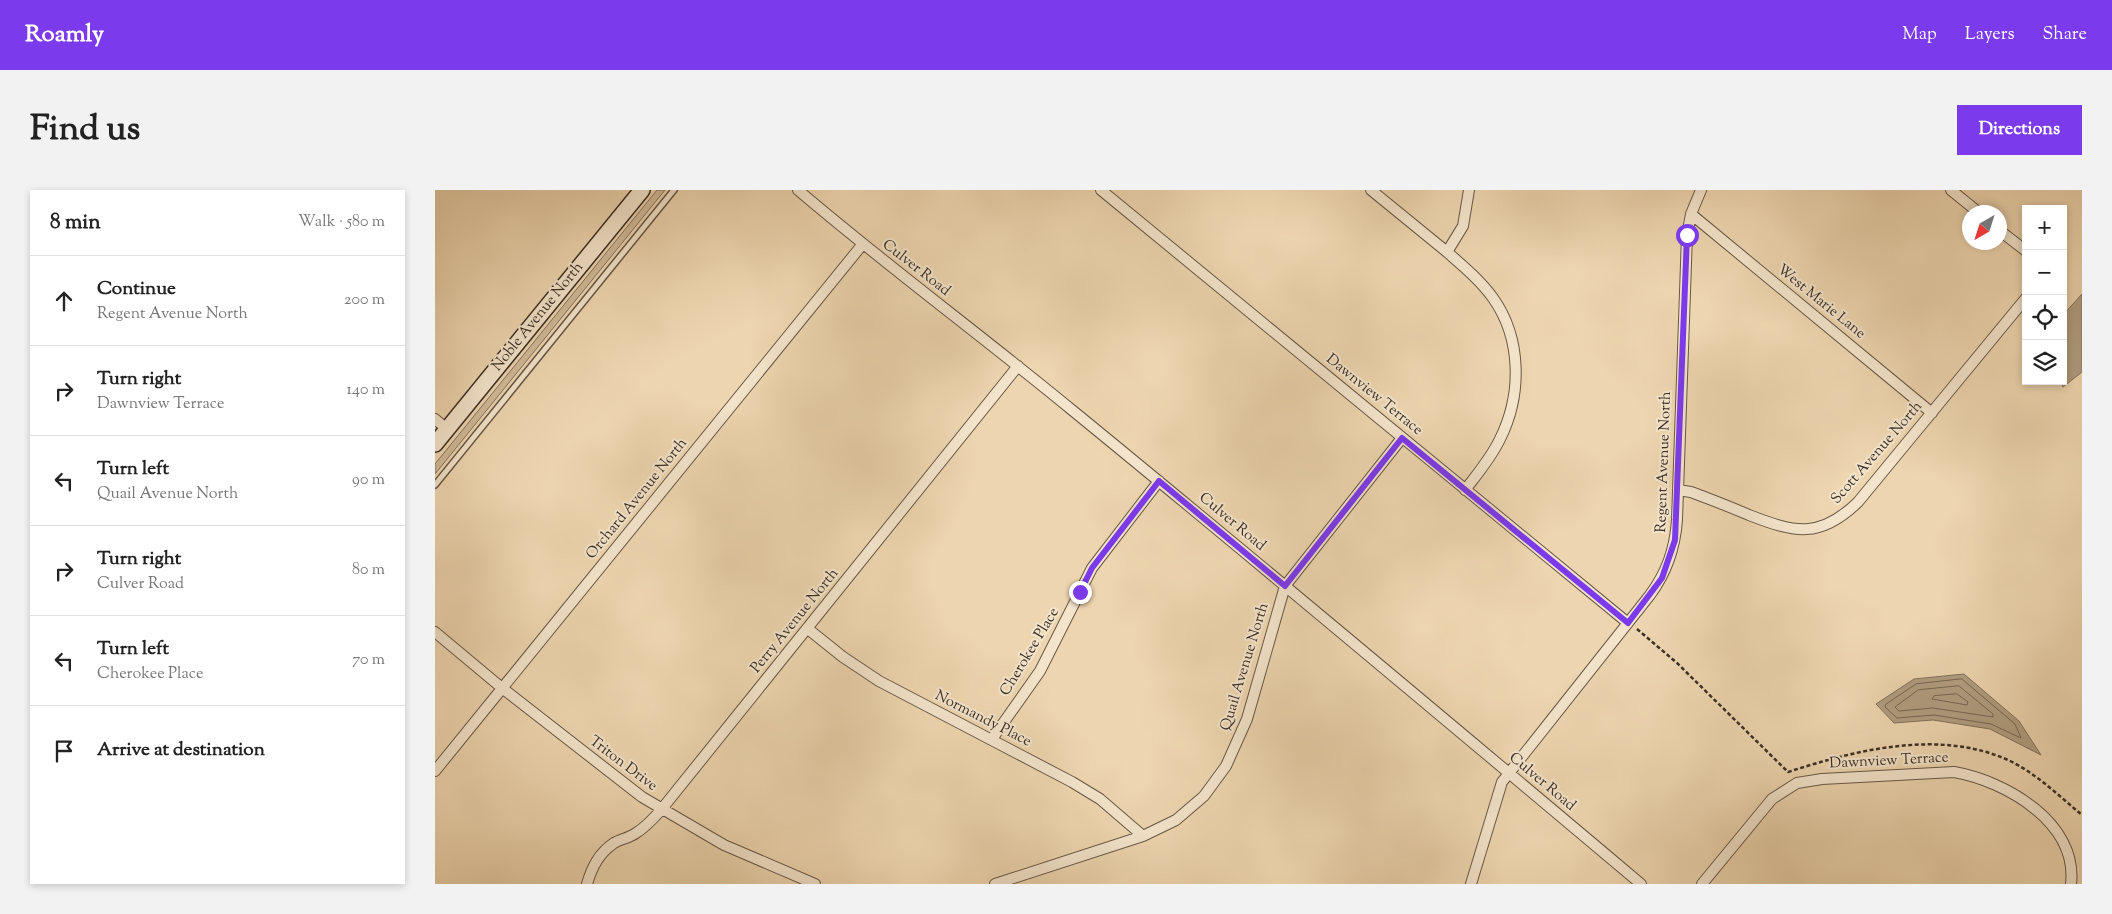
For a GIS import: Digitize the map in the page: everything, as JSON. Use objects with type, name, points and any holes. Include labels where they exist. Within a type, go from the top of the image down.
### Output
[{"type":"street","name":"Noble Avenue North","points":[[435,444],[441,424],[642,190]]},
{"type":"street","name":"Culver Road","points":[[798,190],[862,245],[1018,366],[1159,481],[1641,884]]},
{"type":"street","name":"Dawnview Terrace","points":[[1101,190],[1628,623]]},
{"type":"street","points":[[1371,190],[1474,275],[1493,298],[1508,328],[1516,364],[1508,422],[1489,458],[1465,490]]},
{"type":"street","points":[[1447,252],[1463,226],[1469,190]]},
{"type":"street","name":"Regent Avenue North","points":[[1471,884],[1502,782],[1628,623],[1662,578],[1670,560],[1675,540],[1678,490],[1687,235],[1691,214],[1701,190]]},
{"type":"street","points":[[1951,190],[1969,205]]},
{"type":"street","name":"West Marie Lane","points":[[1691,214],[1932,412]]},
{"type":"street","points":[[2007,236],[2025,250]]},
{"type":"street","name":"Orchard Avenue North","points":[[435,771],[862,245]]},
{"type":"street","name":"Scott Avenue North","points":[[1678,490],[1691,492],[1783,528],[1804,530],[1825,526],[1843,517],[1858,502],[2022,303]]},
{"type":"street","name":"Perry Avenue North","points":[[587,884],[591,870],[601,854],[615,843],[634,835],[648,825],[661,810],[1018,366]]},
{"type":"street","name":"Quail Avenue North","points":[[995,884],[1143,836],[1176,820],[1204,796],[1226,766],[1247,719],[1285,586],[1402,438]]},
{"type":"street","name":"Cherokee Place","points":[[992,739],[1040,671],[1092,568],[1159,481]]},
{"type":"street","name":"Normandy Place","points":[[808,629],[843,657],[879,681],[992,739],[1100,799],[1143,836]]},
{"type":"street","name":"Triton Drive","points":[[435,632],[501,688],[604,769],[661,810],[724,845],[815,884]]},
{"type":"street","name":"Dawnview Terrace","points":[[1702,884],[1772,799],[1797,782],[1954,772],[1975,776],[2011,793],[2048,820],[2061,834],[2069,851],[2073,870],[2071,884]]},
{"type":"lane","points":[[435,485],[674,190]]},
{"type":"path","points":[[1638,630],[1677,663],[1788,772],[1859,751],[1910,746],[1965,746],[2009,760],[2036,777],[2082,815]]},
{"type":"shaded area","points":[[657,190],[665,190],[435,474],[435,464]]},
{"type":"water","points":[[2082,294],[2082,372],[2067,384],[2067,340],[2067,311]]},
{"type":"water","points":[[1964,674],[2019,721],[2041,755],[1990,729],[1933,720],[1894,723],[1876,704],[1914,679]]},
{"type":"route","points":[[1080,592],[1092,568],[1131,514],[1159,481],[1285,586],[1402,438],[1628,623],[1662,578],[1670,560],[1675,540],[1687,235]]}]
